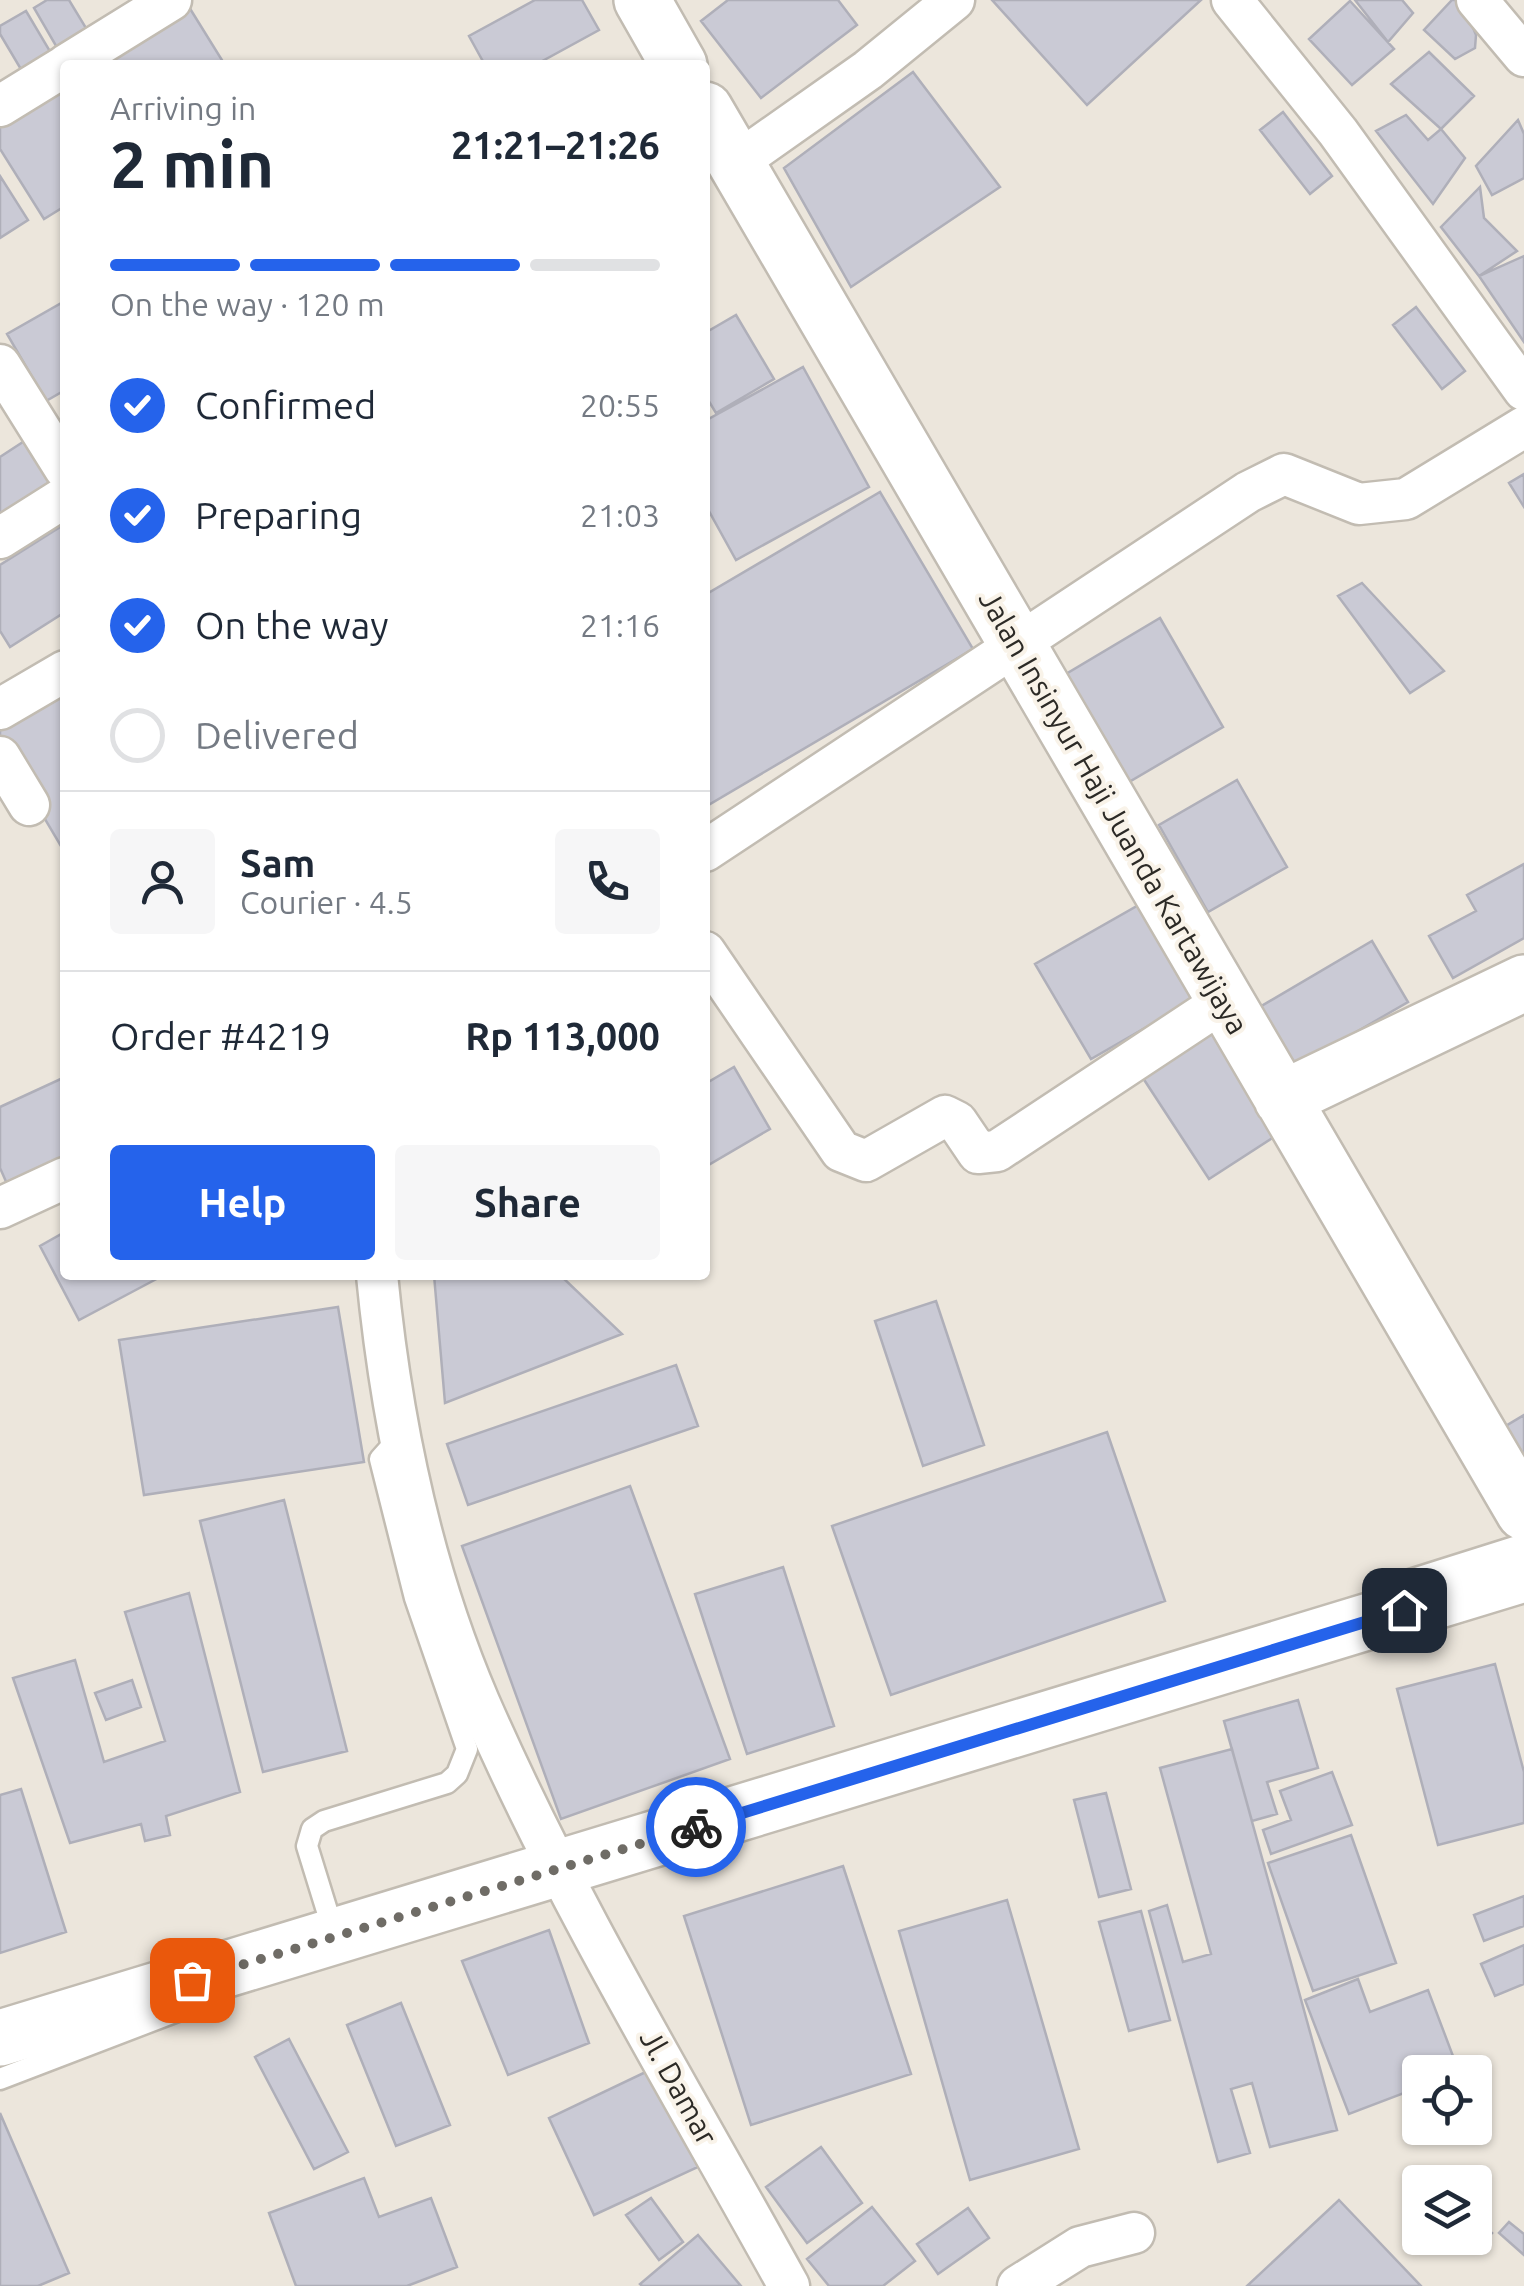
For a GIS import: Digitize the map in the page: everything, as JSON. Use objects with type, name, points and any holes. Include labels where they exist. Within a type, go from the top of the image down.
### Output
[{"type":"main road","points":[[642,0],[676,60]]},
{"type":"main road","name":"Jalan Insinyur Haji Juanda Kartawijaya","points":[[710,119],[1524,1512]]},
{"type":"main road","points":[[1282,1099],[1524,983]]},
{"type":"main road","points":[[0,2038],[1524,1574]]},
{"type":"street","points":[[74,60],[170,0]]},
{"type":"street","points":[[736,164],[868,70],[954,0]]},
{"type":"street","points":[[1232,0],[1338,132],[1524,390]]},
{"type":"street","points":[[1476,0],[1524,56]]},
{"type":"street","points":[[0,106],[60,69]]},
{"type":"street","points":[[0,365],[60,461]]},
{"type":"street","points":[[710,848],[1248,492],[1284,474],[1359,504],[1406,499],[1524,427]]},
{"type":"street","points":[[0,538],[60,500]]},
{"type":"street","points":[[0,709],[60,674]]},
{"type":"street","points":[[0,756],[29,806]]},
{"type":"street","points":[[710,959],[841,1150],[866,1161],[930,1121],[946,1116],[957,1122],[978,1153],[997,1151],[1224,1001]]},
{"type":"street","points":[[0,1208],[60,1180]]},
{"type":"street","name":"Jl. Damar","points":[[378,1280],[388,1380],[404,1448],[439,1590],[478,1700],[559,1869],[789,2286]]},
{"type":"street","points":[[1018,2286],[1080,2246],[1134,2233]]},
{"type":"lane","points":[[328,1914],[308,1846],[312,1829],[324,1821],[447,1784],[457,1774],[467,1749],[415,1598],[386,1492],[380,1459],[390,1450],[404,1448]]},
{"type":"lane","points":[[1374,1591],[1524,1544]]},
{"type":"lane","points":[[0,2079],[199,2003]]},
{"type":"building","points":[[47,0],[69,0],[89,33],[59,51],[34,8]]},
{"type":"building","points":[[535,0],[582,0],[599,30],[544,60],[482,60],[469,36]]},
{"type":"building","points":[[728,0],[838,0],[857,25],[761,98],[701,21]]},
{"type":"building","points":[[992,0],[1201,0],[1087,105]]},
{"type":"building","points":[[1355,0],[1402,0],[1413,13],[1388,42]]},
{"type":"building","points":[[1452,0],[1462,0],[1476,35],[1475,48],[1455,59],[1424,30]]},
{"type":"building","points":[[1350,1],[1394,49],[1352,85],[1309,39]]},
{"type":"building","points":[[189,7],[222,60],[103,60]]},
{"type":"building","points":[[26,11],[51,53],[22,71],[0,34],[0,26]]},
{"type":"building","points":[[1429,52],[1474,96],[1441,129],[1391,84]]},
{"type":"building","points":[[913,72],[1000,187],[851,287],[784,168]]},
{"type":"building","points":[[60,92],[60,209],[44,219],[0,149],[0,125]]},
{"type":"building","points":[[1283,112],[1332,176],[1310,194],[1260,130]]},
{"type":"building","points":[[1406,115],[1428,140],[1441,129],[1465,158],[1433,204],[1376,131]]},
{"type":"building","points":[[1518,120],[1524,134],[1524,178],[1492,195],[1476,166]]},
{"type":"building","points":[[0,176],[28,220],[0,238]]},
{"type":"building","points":[[1480,187],[1484,218],[1517,251],[1479,276],[1441,227]]},
{"type":"building","points":[[1524,256],[1524,342],[1479,276]]},
{"type":"building","points":[[60,304],[60,393],[46,401],[7,334]]},
{"type":"building","points":[[1416,307],[1465,371],[1442,389],[1393,325]]},
{"type":"building","points":[[736,315],[774,379],[716,413],[710,403],[710,330]]},
{"type":"building","points":[[803,367],[869,487],[736,560],[710,513],[710,418]]},
{"type":"building","points":[[26,440],[54,482],[0,517],[0,457]]},
{"type":"building","points":[[1524,474],[1524,507],[1509,483]]},
{"type":"building","points":[[880,492],[973,649],[710,804],[710,592]]},
{"type":"building","points":[[60,527],[60,615],[10,647],[0,631],[0,565]]},
{"type":"building","points":[[1362,583],[1444,671],[1410,693],[1338,596]]},
{"type":"building","points":[[1160,618],[1223,727],[1129,782],[1066,674]]},
{"type":"building","points":[[60,683],[60,845],[0,743],[0,718]]},
{"type":"building","points":[[1237,780],[1287,867],[1208,912],[1159,825]]},
{"type":"building","points":[[1524,864],[1524,938],[1453,978],[1429,936],[1476,911],[1467,895]]},
{"type":"building","points":[[1144,902],[1199,997],[1091,1059],[1035,964]]},
{"type":"building","points":[[1372,941],[1408,1002],[1289,1071],[1253,1011]]},
{"type":"building","points":[[1210,1031],[1277,1135],[1209,1179],[1141,1075]]},
{"type":"building","points":[[734,1067],[770,1129],[710,1164],[710,1081]]},
{"type":"building","points":[[60,1079],[60,1162],[8,1186],[0,1168],[0,1107]]},
{"type":"building","points":[[60,1235],[60,1280],[155,1280],[79,1320],[40,1246]]},
{"type":"building","points":[[434,1280],[565,1280],[622,1334],[445,1403]]},
{"type":"building","points":[[936,1301],[984,1445],[923,1466],[875,1321]]},
{"type":"building","points":[[338,1307],[364,1462],[144,1495],[119,1340]]},
{"type":"building","points":[[676,1365],[698,1426],[468,1505],[447,1444]]},
{"type":"building","points":[[1524,1415],[1524,1474],[1499,1430]]},
{"type":"building","points":[[1107,1432],[1165,1601],[891,1695],[832,1526]]},
{"type":"building","points":[[630,1486],[730,1759],[561,1819],[462,1546]]},
{"type":"building","points":[[284,1500],[347,1751],[263,1772],[200,1521]]},
{"type":"building","points":[[783,1567],[834,1726],[747,1754],[695,1594]]},
{"type":"building","points":[[189,1593],[240,1792],[166,1816],[170,1835],[145,1841],[141,1824],[70,1843],[13,1678],[75,1660],[104,1762],[165,1741],[125,1612]]},
{"type":"building","points":[[1495,1664],[1524,1772],[1524,1823],[1438,1845],[1397,1689]]},
{"type":"building","points":[[132,1680],[141,1707],[106,1720],[95,1693]]},
{"type":"building","points":[[1298,1700],[1318,1768],[1267,1782],[1277,1814],[1252,1821],[1224,1721]]},
{"type":"building","points":[[1232,1749],[1337,2130],[1270,2147],[1252,2083],[1231,2089],[1250,2153],[1218,2162],[1149,1911],[1167,1905],[1183,1962],[1211,1954],[1160,1768]]},
{"type":"building","points":[[1332,1772],[1352,1825],[1271,1854],[1263,1830],[1291,1820],[1280,1791]]},
{"type":"building","points":[[21,1789],[66,1932],[0,1953],[0,1795]]},
{"type":"building","points":[[1106,1793],[1131,1889],[1099,1897],[1074,1800]]},
{"type":"building","points":[[1351,1835],[1396,1963],[1313,1991],[1268,1863]]},
{"type":"building","points":[[843,1866],[911,2074],[751,2125],[684,1916]]},
{"type":"building","points":[[1524,1896],[1524,1926],[1484,1941],[1474,1915]]},
{"type":"building","points":[[1007,1900],[1079,2149],[970,2180],[899,1931]]},
{"type":"building","points":[[1141,1911],[1170,2020],[1129,2031],[1099,1922]]},
{"type":"building","points":[[549,1930],[589,2043],[508,2075],[462,1961]]},
{"type":"building","points":[[1524,1945],[1524,1984],[1495,1996],[1481,1964]]},
{"type":"building","points":[[1358,1979],[1370,2012],[1428,1990],[1453,2055],[1402,2055],[1402,2094],[1349,2114],[1305,2000]]},
{"type":"building","points":[[401,2003],[450,2125],[396,2146],[347,2025]]},
{"type":"building","points":[[289,2039],[348,2152],[314,2169],[255,2057]]},
{"type":"building","points":[[652,2069],[698,2167],[594,2215],[549,2118]]},
{"type":"building","points":[[0,2113],[69,2273],[38,2286],[0,2286]]},
{"type":"building","points":[[821,2147],[862,2203],[807,2243],[766,2187]]},
{"type":"building","points":[[364,2178],[379,2217],[431,2198],[457,2267],[407,2286],[296,2286],[269,2213]]},
{"type":"building","points":[[651,2198],[683,2242],[659,2260],[626,2215]]},
{"type":"building","points":[[1339,2200],[1421,2286],[1247,2286]]},
{"type":"building","points":[[872,2207],[915,2261],[883,2286],[829,2286],[807,2259]]},
{"type":"building","points":[[968,2208],[989,2238],[938,2274],[917,2244]]},
{"type":"building","points":[[1509,2222],[1524,2234],[1524,2255],[1499,2233]]},
{"type":"building","points":[[698,2235],[741,2286],[640,2284]]},
{"type":"way so far","points":[[192,1980],[696,1827]]},
{"type":"route","points":[[696,1827],[1404,1610]]}]
